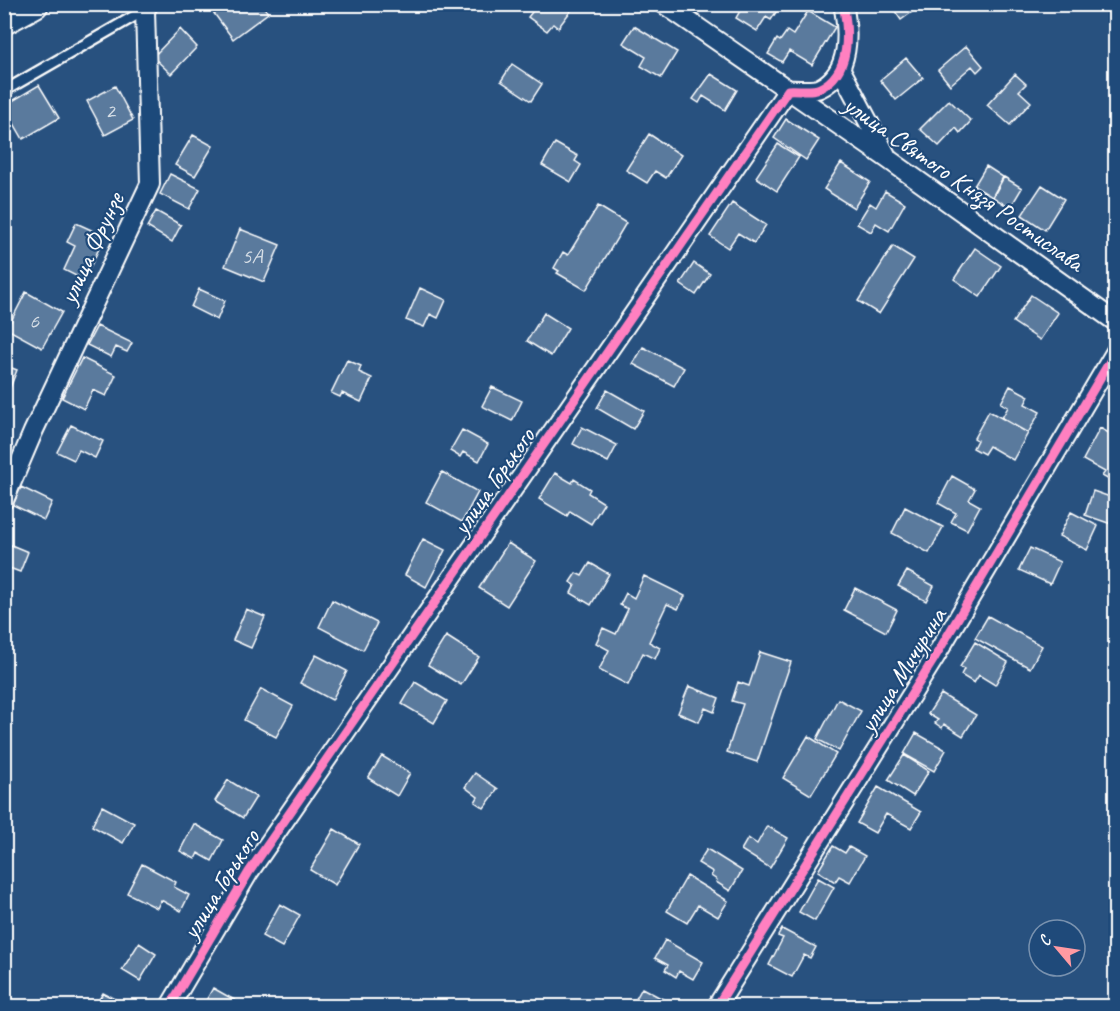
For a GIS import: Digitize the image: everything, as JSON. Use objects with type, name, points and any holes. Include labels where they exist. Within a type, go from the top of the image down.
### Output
[{"type":"main road","points":[[4,21],[35,4]]},
{"type":"street","name":"улица Святого Князя Ростислава","points":[[664,4],[888,159],[1116,322]]},
{"type":"street","points":[[843,4],[848,28],[841,70],[888,159]]},
{"type":"street","name":"улица Фрунзе","points":[[4,500],[33,432],[150,184],[147,8]]},
{"type":"street","points":[[788,90],[820,88],[841,70]]},
{"type":"street","name":"улица Горького","points":[[170,1006],[249,872],[788,90]]},
{"type":"street","name":"улица Мичурина","points":[[717,1006],[935,657],[1116,351]]},
{"type":"lane","points":[[4,91],[147,8]]},
{"type":"building","points":[[207,4],[262,4],[268,13],[233,39]]},
{"type":"building","points":[[522,4],[576,4],[558,28],[553,24],[547,31],[528,17],[532,12]]},
{"type":"building","points":[[744,4],[777,4],[780,6],[771,20],[766,17],[757,31],[736,18]]},
{"type":"building","points":[[890,4],[923,4],[901,20]]},
{"type":"building","points":[[995,4],[1008,4],[1001,11]]},
{"type":"building","points":[[808,11],[835,27],[812,65],[789,51],[782,62],[768,54],[777,39],[780,41],[787,31],[793,35]]},
{"type":"building","points":[[634,26],[677,52],[661,78],[641,66],[646,57],[623,43]]},
{"type":"building","points":[[180,29],[197,47],[171,74],[153,57]]},
{"type":"building","points":[[966,46],[983,66],[977,72],[972,66],[950,85],[938,70]]},
{"type":"building","points":[[906,58],[923,78],[896,100],[880,80]]},
{"type":"building","points":[[512,64],[542,84],[531,101],[501,81]]},
{"type":"building","points":[[711,74],[737,90],[725,110],[703,96],[699,103],[693,99]]},
{"type":"building","points":[[1015,74],[1026,84],[1019,91],[1031,102],[1010,125],[987,105]]},
{"type":"building","points":[[39,85],[59,118],[23,139],[4,106]]},
{"type":"building","points":[[115,86],[133,120],[105,135],[87,101]]},
{"type":"building","points":[[949,100],[971,121],[960,133],[956,128],[939,146],[920,129]]},
{"type":"building","points":[[786,119],[819,140],[806,160],[774,138]]},
{"type":"building","points":[[649,134],[681,155],[666,178],[655,171],[647,183],[626,170]]},
{"type":"building","points":[[193,135],[213,146],[195,176],[175,165]]},
{"type":"building","points":[[555,143],[578,156],[575,161],[581,165],[571,182],[542,165]]},
{"type":"building","points":[[778,144],[799,157],[777,191],[756,177]]},
{"type":"building","points":[[841,163],[870,182],[854,208],[824,189]]},
{"type":"building","points":[[986,166],[1003,177],[992,197],[974,186]]},
{"type":"building","points":[[170,174],[200,189],[189,209],[160,194]]},
{"type":"building","points":[[1004,177],[1022,188],[1010,208],[993,197]]},
{"type":"building","points":[[1042,185],[1064,199],[1045,230],[1022,215]]},
{"type":"building","points":[[885,191],[905,203],[889,231],[876,223],[871,232],[857,224],[870,203],[876,207]]},
{"type":"building","points":[[732,203],[766,225],[754,243],[738,233],[728,248],[710,236]]},
{"type":"building","points":[[598,206],[626,223],[586,290],[557,273],[559,271],[554,268],[563,252],[568,255]]},
{"type":"building","points":[[156,211],[181,225],[172,242],[147,227]]},
{"type":"building","points":[[76,223],[105,236],[84,280],[64,270],[75,246],[67,242]]},
{"type":"building","points":[[240,229],[280,245],[264,282],[225,266]]},
{"type":"building","points":[[893,246],[914,259],[879,314],[858,301]]},
{"type":"building","points":[[975,248],[1001,266],[980,297],[954,279]]},
{"type":"building","points":[[694,263],[710,274],[696,295],[680,284]]},
{"type":"building","points":[[420,288],[446,300],[438,318],[430,314],[424,327],[406,320]]},
{"type":"building","points":[[199,289],[225,301],[217,320],[191,307]]},
{"type":"building","points":[[26,292],[62,312],[42,348],[7,329]]},
{"type":"building","points":[[1031,295],[1058,313],[1040,340],[1013,322]]},
{"type":"building","points":[[544,313],[568,328],[551,356],[527,341]]},
{"type":"building","points":[[97,326],[132,343],[127,352],[116,347],[111,357],[87,345]]},
{"type":"building","points":[[643,347],[684,368],[674,386],[633,364]]},
{"type":"building","points":[[82,358],[116,375],[106,396],[93,390],[84,409],[62,398]]},
{"type":"building","points":[[347,360],[361,366],[359,372],[372,378],[361,402],[342,393],[340,397],[331,393]]},
{"type":"building","points":[[4,365],[17,370],[6,398],[4,397]]},
{"type":"building","points":[[1010,386],[1029,396],[1025,404],[1040,412],[1028,433],[1002,418],[1008,407],[1001,403]]},
{"type":"building","points":[[492,387],[522,401],[512,421],[482,406]]},
{"type":"building","points":[[607,390],[644,411],[633,429],[597,408]]},
{"type":"building","points":[[989,411],[1028,433],[1013,460],[989,446],[984,454],[973,448],[977,440],[974,438]]},
{"type":"building","points":[[71,425],[103,441],[95,458],[79,450],[74,460],[57,452]]},
{"type":"building","points":[[582,427],[617,445],[608,462],[573,444]]},
{"type":"building","points":[[1100,428],[1116,437],[1115,483],[1102,476],[1105,472],[1083,460]]},
{"type":"building","points":[[462,430],[488,444],[479,461],[463,452],[460,457],[450,451]]},
{"type":"building","points":[[442,472],[478,492],[462,522],[426,502]]},
{"type":"building","points":[[555,473],[572,483],[574,479],[590,489],[588,493],[604,503],[591,524],[570,511],[567,516],[539,499]]},
{"type":"building","points":[[952,476],[975,489],[969,500],[980,506],[967,530],[951,522],[956,513],[938,503]]},
{"type":"building","points":[[21,487],[52,502],[44,520],[13,505]]},
{"type":"building","points":[[1093,491],[1116,499],[1114,525],[1085,515]]},
{"type":"building","points":[[905,507],[943,527],[929,553],[892,533]]},
{"type":"building","points":[[1071,512],[1098,526],[1087,550],[1059,536]]},
{"type":"building","points":[[423,539],[445,550],[426,587],[405,575]]},
{"type":"building","points":[[4,542],[28,552],[20,572],[4,566]]},
{"type":"building","points":[[508,543],[536,561],[507,606],[479,588]]},
{"type":"building","points":[[1030,548],[1060,562],[1050,584],[1019,570]]},
{"type":"building","points":[[590,563],[609,574],[591,605],[571,593],[575,585],[570,582],[576,573],[582,576]]},
{"type":"building","points":[[907,571],[934,586],[926,601],[898,586]]},
{"type":"building","points":[[644,576],[685,596],[678,609],[667,604],[649,642],[660,648],[655,659],[643,653],[628,685],[599,670],[609,650],[596,643],[603,628],[616,634],[628,609],[620,605],[626,593],[634,598]]},
{"type":"building","points":[[855,588],[897,610],[886,632],[844,610]]},
{"type":"building","points":[[332,600],[377,623],[363,650],[319,627]]},
{"type":"building","points":[[246,609],[265,617],[251,648],[233,640]]},
{"type":"building","points":[[988,616],[1042,646],[1030,668],[975,638]]},
{"type":"building","points":[[446,636],[479,657],[461,685],[428,665]]},
{"type":"building","points":[[975,642],[1008,662],[995,685],[979,675],[974,683],[961,675],[964,669],[960,667]]},
{"type":"building","points":[[760,652],[791,662],[757,762],[727,752],[743,704],[732,701],[738,682],[749,686]]},
{"type":"building","points":[[316,655],[347,671],[332,700],[300,683]]},
{"type":"building","points":[[415,682],[447,701],[434,723],[402,704]]},
{"type":"building","points":[[689,686],[719,698],[714,712],[705,708],[699,722],[678,713]]},
{"type":"building","points":[[261,689],[293,706],[276,737],[244,720]]},
{"type":"building","points":[[941,694],[976,715],[963,736],[944,724],[942,728],[935,723],[938,720],[928,714]]},
{"type":"building","points":[[838,699],[861,711],[839,751],[817,739]]},
{"type":"building","points":[[916,733],[946,750],[934,771],[904,754]]},
{"type":"building","points":[[808,736],[836,754],[811,795],[783,778]]},
{"type":"building","points":[[904,755],[929,771],[913,796],[888,780]]},
{"type":"building","points":[[382,756],[410,773],[397,796],[368,778]]},
{"type":"building","points":[[475,773],[498,789],[484,808],[475,802],[478,797],[465,787]]},
{"type":"building","points":[[228,780],[256,797],[243,818],[215,801]]},
{"type":"building","points":[[878,787],[921,812],[911,828],[886,814],[875,833],[857,823]]},
{"type":"building","points":[[102,806],[134,823],[123,843],[92,826]]},
{"type":"building","points":[[194,824],[223,840],[212,861],[198,853],[195,859],[180,851]]},
{"type":"building","points":[[767,826],[788,838],[770,868],[741,850],[748,838],[757,844]]},
{"type":"building","points":[[334,829],[359,844],[335,885],[310,870]]},
{"type":"building","points":[[833,846],[845,853],[849,847],[865,856],[850,882],[839,876],[835,882],[818,871]]},
{"type":"building","points":[[707,849],[742,871],[730,891],[716,882],[717,880],[711,876],[713,872],[698,863]]},
{"type":"building","points":[[142,864],[176,882],[174,887],[189,895],[181,911],[161,900],[157,908],[127,893]]},
{"type":"building","points":[[687,876],[728,901],[718,917],[698,905],[687,923],[667,911]]},
{"type":"building","points":[[818,878],[834,887],[815,921],[799,912]]},
{"type":"building","points":[[280,904],[300,915],[282,947],[262,936]]},
{"type":"building","points":[[782,929],[816,947],[810,958],[804,955],[792,977],[769,965],[783,938],[778,936]]},
{"type":"building","points":[[665,940],[703,962],[693,979],[679,971],[676,977],[665,970],[668,965],[655,958]]},
{"type":"building","points":[[139,943],[156,954],[140,981],[122,970]]},
{"type":"building","points":[[213,988],[238,1002],[235,1006],[203,1006]]},
{"type":"building","points":[[642,988],[674,1005],[632,1006]]},
{"type":"building","points":[[103,993],[128,1006],[95,1006]]},
{"type":"cycle path","points":[[170,1006],[249,872],[788,90],[820,88],[838,72],[847,39],[843,4]]},
{"type":"cycle path","points":[[717,1006],[935,657],[1116,351]]}]
